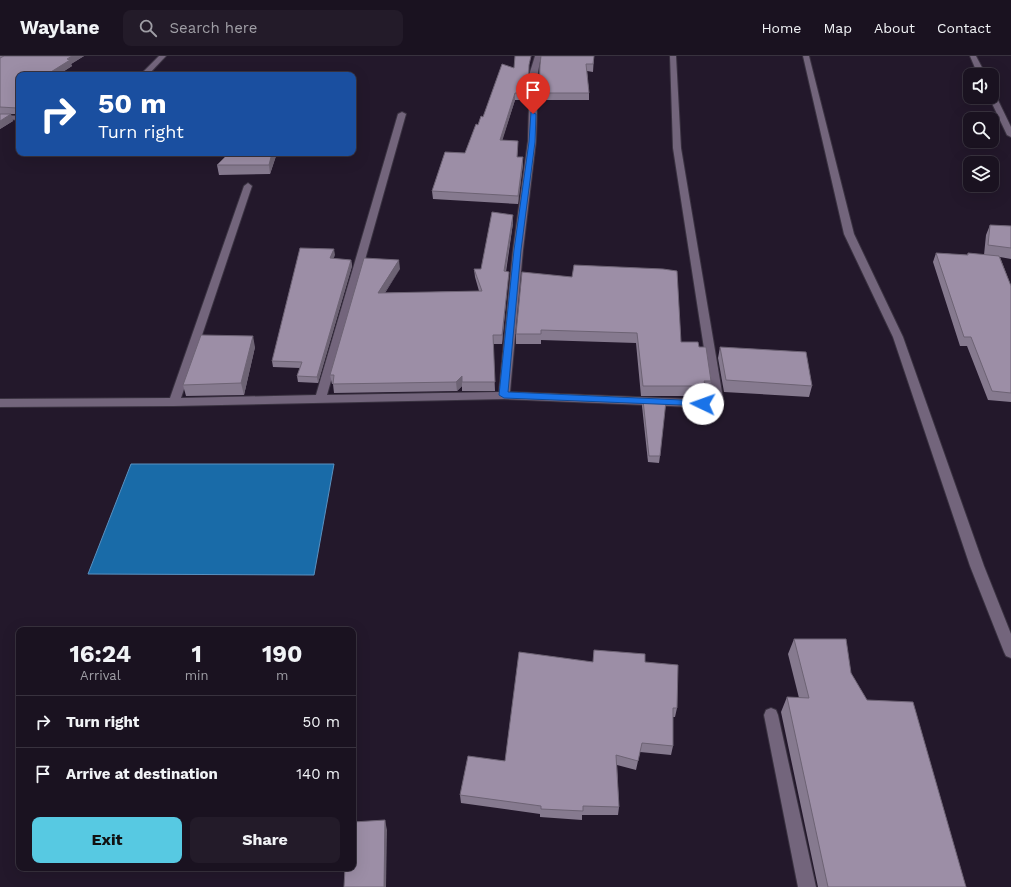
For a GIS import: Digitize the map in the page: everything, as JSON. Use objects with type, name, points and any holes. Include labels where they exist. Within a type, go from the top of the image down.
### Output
[{"type":"street","points":[[147,72],[163,56]]},
{"type":"street","points":[[504,395],[518,250],[532,142],[534,72],[538,56]]},
{"type":"street","points":[[0,403],[174,402],[504,395],[718,404],[677,148],[673,56]]},
{"type":"street","points":[[806,56],[849,234],[898,337],[977,566],[1011,652]]},
{"type":"street","points":[[973,56],[979,68]]},
{"type":"street","points":[[996,104],[1011,135]]},
{"type":"street","points":[[320,399],[402,114]]},
{"type":"street","points":[[0,117],[16,118]]},
{"type":"street","points":[[174,402],[248,186]]},
{"type":"street","points":[[771,715],[807,887]]},
{"type":"water","points":[[131,464],[334,464],[314,575],[88,574]]},
{"type":"building","points":[[4,56],[72,56],[67,59],[70,60],[51,72],[16,72],[16,108],[0,107],[0,58]]},
{"type":"building","points":[[515,56],[531,56],[529,65],[528,93],[515,93],[500,140],[518,141],[517,157],[523,157],[518,196],[432,191],[445,152],[465,153],[476,124],[478,125],[481,116],[483,117],[502,64],[514,68]]},
{"type":"building","points":[[541,56],[594,56],[593,64],[586,64],[589,93],[539,93]]},
{"type":"building","points":[[0,114],[11,114],[0,121]]},
{"type":"building","points":[[226,156],[271,156],[269,165],[217,165]]},
{"type":"building","points":[[492,212],[513,215],[504,271],[509,272],[502,335],[493,335],[495,382],[462,382],[462,376],[456,382],[333,384],[334,375],[330,375],[364,258],[399,260],[378,293],[482,291],[474,269],[481,269]]},
{"type":"building","points":[[990,225],[1011,226],[1011,248],[988,245]]},
{"type":"building","points":[[300,248],[334,249],[330,258],[351,260],[317,377],[297,376],[302,362],[272,361]]},
{"type":"building","points":[[936,253],[968,255],[968,253],[999,256],[1011,286],[1011,393],[992,391],[971,337],[964,337]]},
{"type":"building","points":[[574,265],[677,271],[681,342],[698,342],[699,347],[706,347],[711,381],[704,381],[706,386],[643,386],[637,333],[541,330],[541,334],[516,334],[522,272],[572,277]]},
{"type":"building","points":[[201,335],[253,336],[241,383],[183,385]]},
{"type":"building","points":[[720,347],[806,352],[812,386],[726,380]]},
{"type":"building","points":[[643,400],[666,401],[660,456],[649,456]]},
{"type":"building","points":[[794,639],[846,639],[851,673],[867,700],[913,702],[966,887],[828,887],[787,697],[809,698]]},
{"type":"building","points":[[594,650],[645,654],[645,662],[678,665],[677,708],[673,708],[673,746],[642,743],[638,761],[616,755],[619,807],[583,806],[583,811],[541,809],[541,806],[460,795],[468,756],[505,761],[519,652],[593,662]]},
{"type":"building","points":[[385,820],[384,887],[344,887],[345,871],[356,871],[356,822]]},
{"type":"route","points":[[533,114],[532,142],[518,250],[504,395],[703,404]]}]
